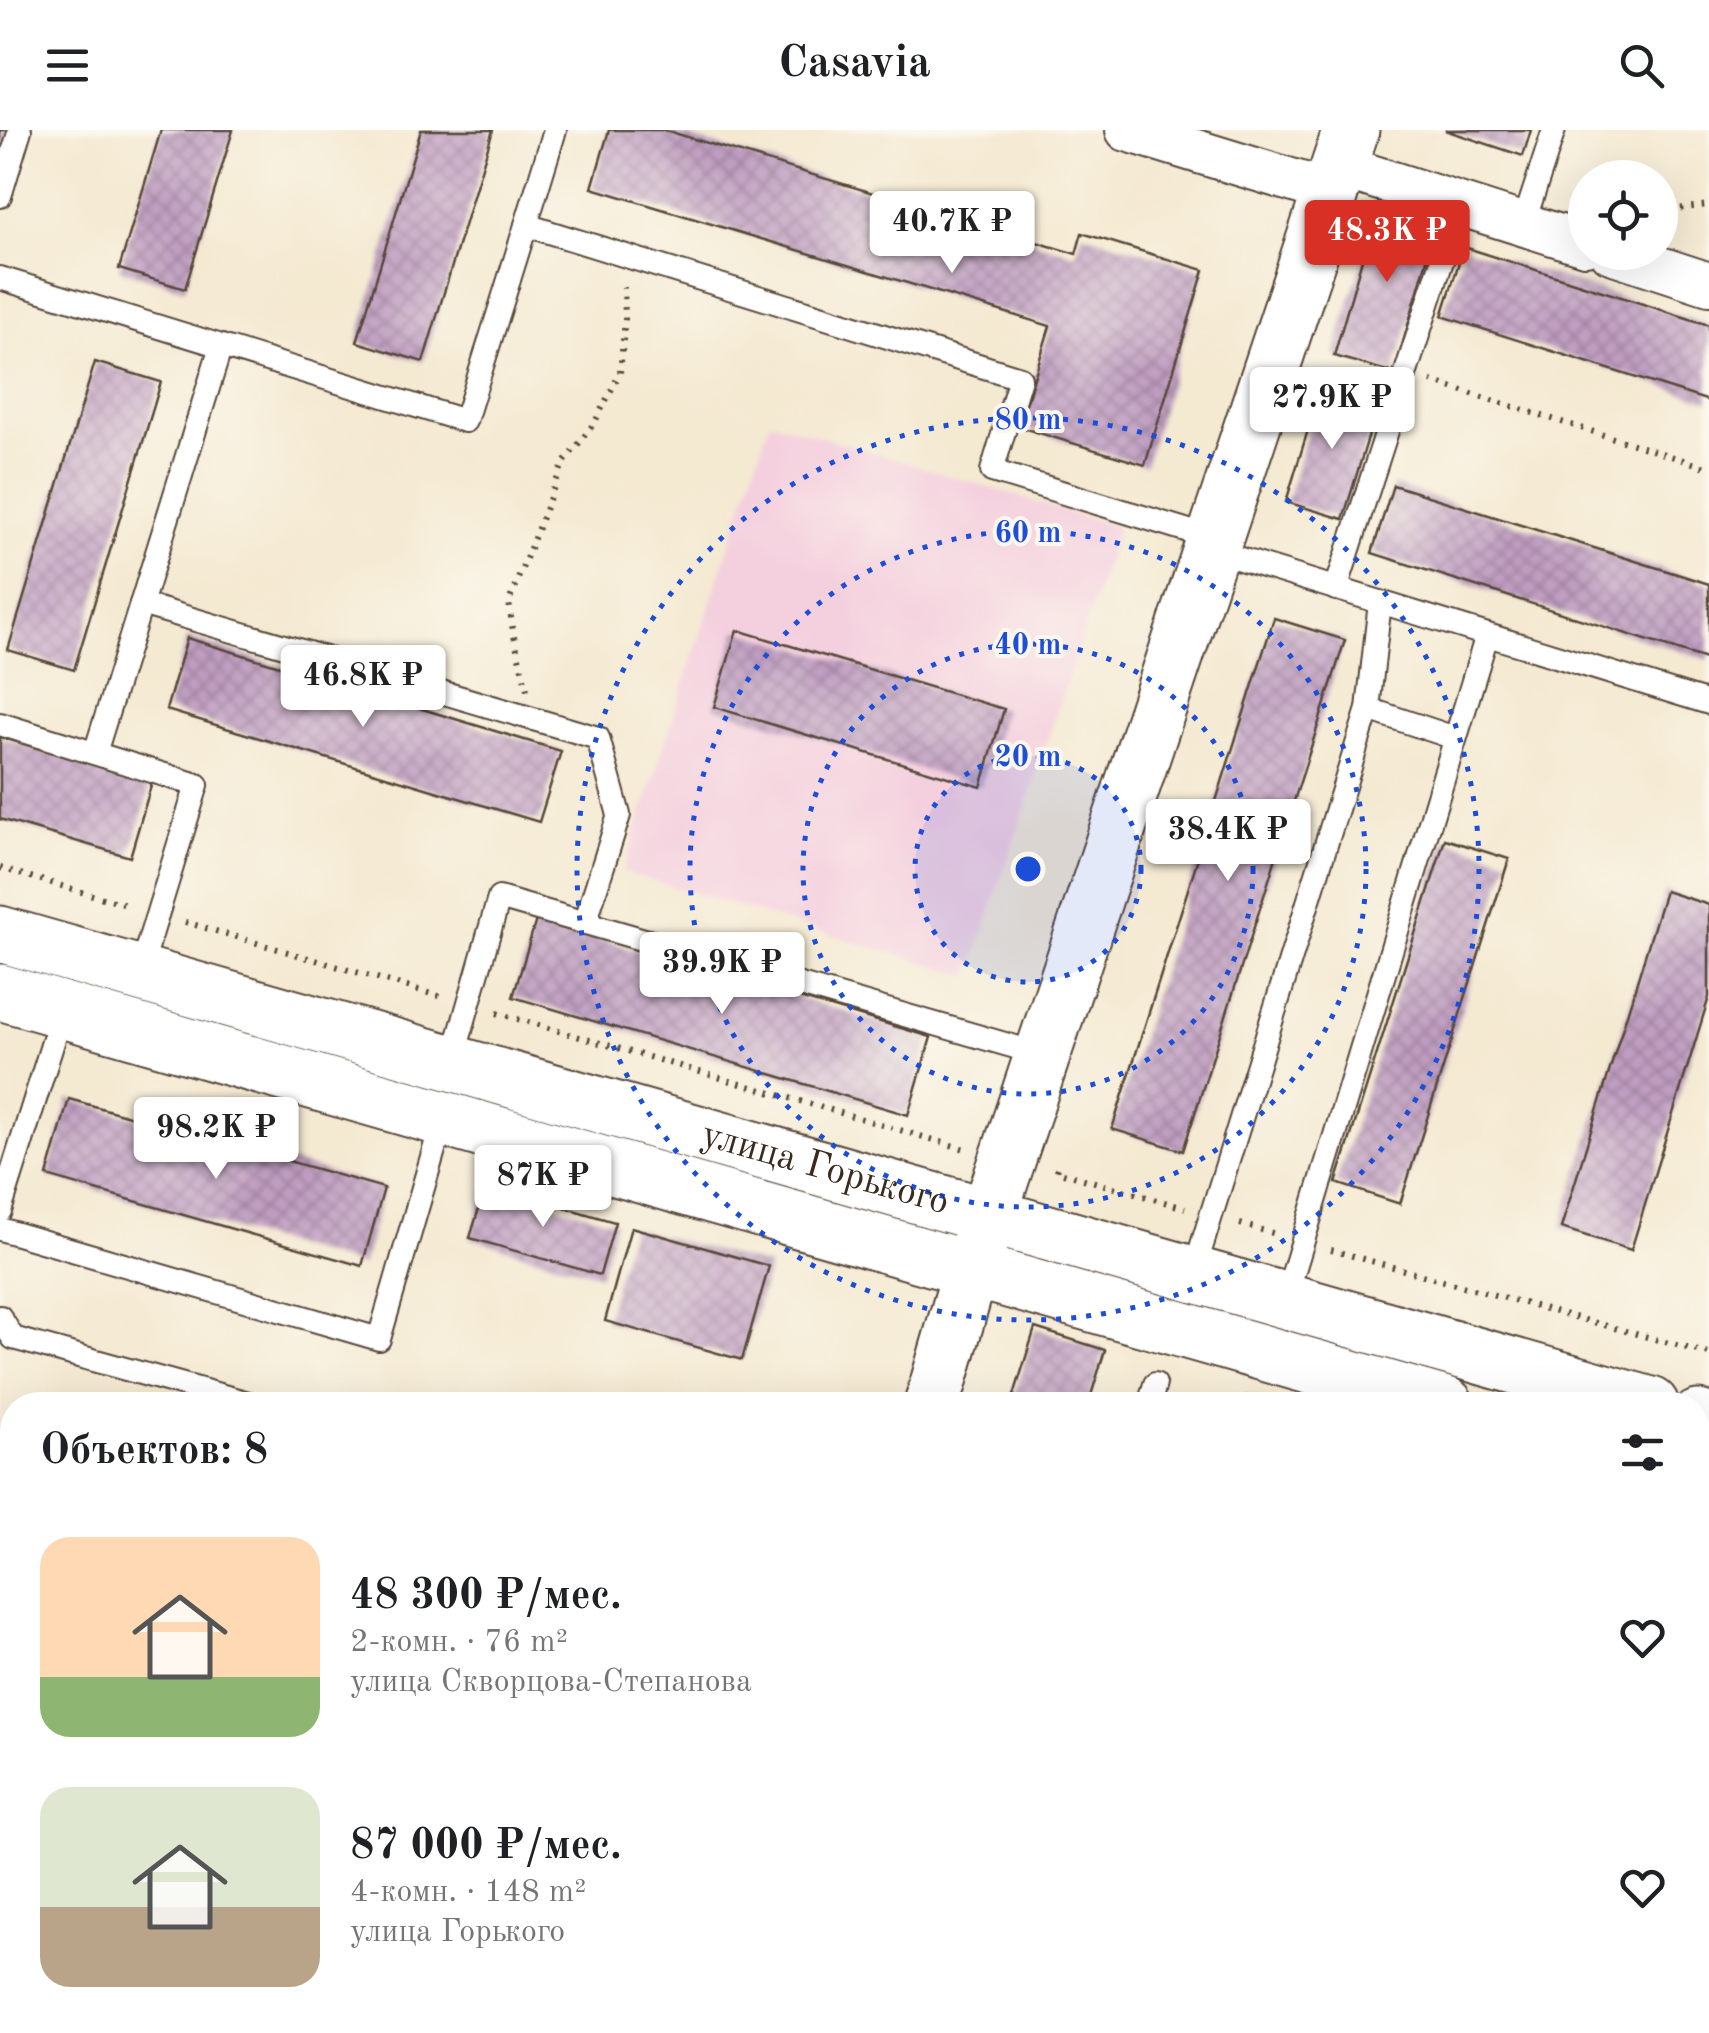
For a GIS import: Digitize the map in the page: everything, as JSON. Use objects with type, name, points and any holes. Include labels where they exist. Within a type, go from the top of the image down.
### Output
[{"type":"main road","points":[[936,1392],[971,1269],[1340,163]]},
{"type":"main road","name":"улица Горького","points":[[0,934],[1606,1392]]},
{"type":"main road","name":"улица Горького","points":[[0,992],[1401,1392]]},
{"type":"street","points":[[1127,130],[1340,163],[1568,239]]},
{"type":"street","points":[[1666,270],[1709,284]]},
{"type":"lane","points":[[0,196],[20,130]]},
{"type":"lane","points":[[0,278],[465,421],[555,130]]},
{"type":"lane","points":[[1524,225],[1554,130]]},
{"type":"lane","points":[[1336,589],[1460,204]]},
{"type":"lane","points":[[526,225],[1020,378],[992,471],[1336,589],[1709,703]]},
{"type":"lane","points":[[95,753],[221,346]]},
{"type":"lane","points":[[1193,1274],[1368,709],[1380,602]]},
{"type":"lane","points":[[141,604],[598,738],[618,816],[585,923]]},
{"type":"lane","points":[[1284,1300],[1487,634]]},
{"type":"lane","points":[[1368,709],[1455,738]]},
{"type":"lane","points":[[0,724],[197,785],[139,974]]},
{"type":"lane","points":[[452,1062],[499,898],[1043,1055]]},
{"type":"lane","points":[[0,1211],[63,1010]]},
{"type":"lane","points":[[0,1230],[379,1339],[443,1118]]},
{"type":"lane","points":[[0,1317],[12,1338],[209,1392]]},
{"type":"path","points":[[1678,209],[1709,205]]},
{"type":"path","points":[[533,719],[509,602],[562,464],[595,422],[620,374],[626,320],[623,256]]},
{"type":"path","points":[[1406,374],[1709,468]]},
{"type":"path","points":[[1056,1171],[1709,1354]]},
{"type":"shaded area","points":[[770,421],[1118,527],[969,976],[623,872]]},
{"type":"building","points":[[0,130],[11,130],[0,164]]},
{"type":"building","points":[[161,130],[233,130],[185,289],[119,269]]},
{"type":"building","points":[[421,130],[493,130],[423,362],[357,342]]},
{"type":"building","points":[[609,130],[664,130],[1076,254],[1082,233],[1204,270],[1145,465],[1019,427],[1050,326],[592,188]]},
{"type":"building","points":[[1445,130],[1531,130],[1523,156]]},
{"type":"building","points":[[1380,197],[1440,215],[1394,373],[1334,356]]},
{"type":"building","points":[[1464,247],[1709,325],[1709,401],[1442,316]]},
{"type":"building","points":[[95,362],[161,382],[74,670],[8,650]]},
{"type":"building","points":[[1322,384],[1379,402],[1343,519],[1286,502]]},
{"type":"building","points":[[1393,485],[1709,584],[1709,660],[1372,553]]},
{"type":"building","points":[[1274,618],[1345,640],[1183,1151],[1112,1129]]},
{"type":"building","points":[[737,630],[1004,709],[981,787],[714,707]]},
{"type":"building","points":[[187,638],[561,751],[539,822],[166,710]]},
{"type":"building","points":[[0,737],[152,782],[130,857],[0,819]]},
{"type":"building","points":[[1445,839],[1509,859],[1400,1204],[1336,1183]]},
{"type":"building","points":[[1665,891],[1709,905],[1709,997],[1631,1250],[1561,1228]]},
{"type":"building","points":[[536,920],[931,1037],[908,1115],[513,997]]},
{"type":"building","points":[[69,1099],[384,1188],[362,1266],[47,1176]]},
{"type":"building","points":[[486,1185],[615,1222],[600,1275],[470,1238]]},
{"type":"building","points":[[631,1227],[769,1266],[742,1360],[605,1321]]},
{"type":"building","points":[[1035,1328],[1105,1350],[1092,1392],[1015,1392]]}]
